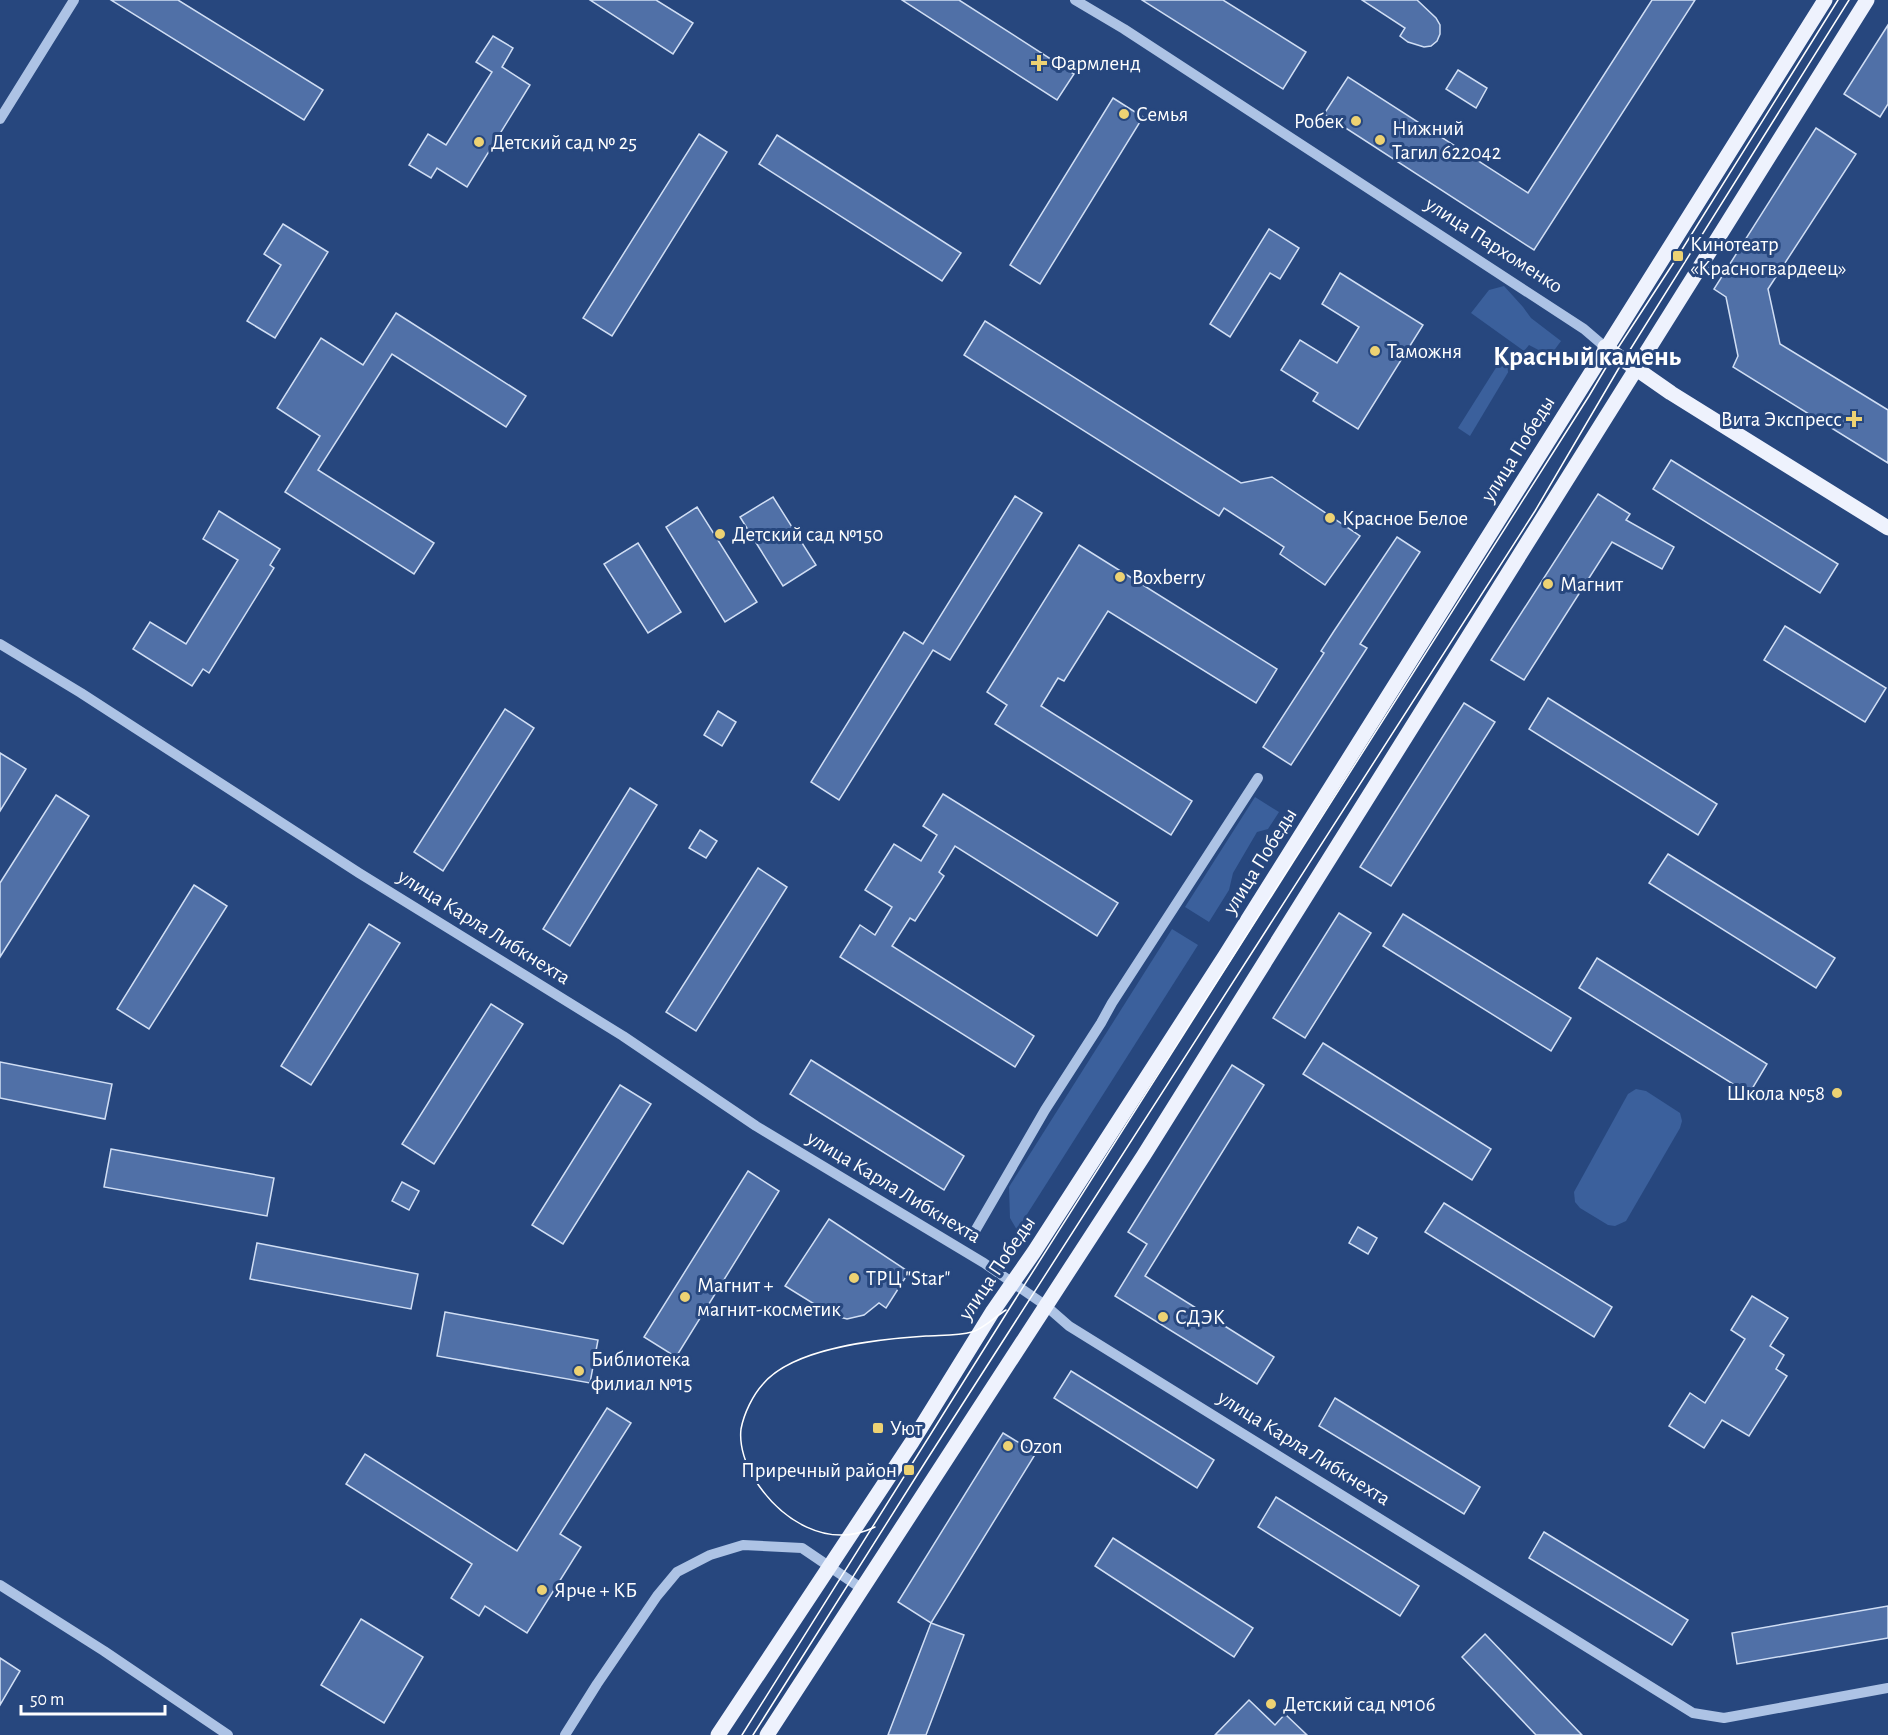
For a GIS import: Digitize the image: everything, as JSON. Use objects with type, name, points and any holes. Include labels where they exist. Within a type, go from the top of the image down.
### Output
[{"type":"main road","name":"улица Победы","points":[[718,1735],[912,1442],[1011,1282],[1040,1242],[1225,956],[1605,347],[1825,0]]},
{"type":"main road","points":[[767,1735],[1144,1155],[1867,0]]},
{"type":"main road","name":"улица Пархоменко","points":[[1605,347],[1636,370],[1888,528]]},
{"type":"street","points":[[0,118],[74,0]]},
{"type":"street","name":"улица Пархоменко","points":[[1075,0],[1124,29],[1584,329],[1605,347]]},
{"type":"street","name":"улица Карла Либкнехта","points":[[0,644],[81,693],[359,873],[623,1036],[756,1126],[984,1263],[1045,1305],[1078,1332],[1693,1713],[1724,1718],[1888,1688]]},
{"type":"street","points":[[975,1231],[1045,1110],[1258,778]]},
{"type":"street","points":[[565,1735],[657,1596],[677,1572],[710,1555],[743,1545],[802,1548],[861,1588]]},
{"type":"street","points":[[0,1585],[104,1651],[228,1735]]},
{"type":"shaded area","points":[[1504,286],[1531,318],[1561,341],[1550,356],[1529,345],[1524,351],[1471,313],[1489,290]]},
{"type":"shaded area","points":[[1504,355],[1513,364],[1470,436],[1458,428]]},
{"type":"shaded area","points":[[1255,797],[1279,812],[1268,829],[1257,832],[1233,873],[1229,890],[1209,922],[1185,907]]},
{"type":"shaded area","points":[[1172,929],[1198,945],[1017,1230],[1010,1218],[1009,1187]]},
{"type":"shaded area","points":[[1636,1089],[1646,1091],[1680,1113],[1682,1121],[1626,1221],[1615,1226],[1608,1225],[1580,1208],[1575,1202],[1574,1192],[1628,1094]]},
{"type":"building","points":[[111,0],[178,0],[323,90],[304,120]]},
{"type":"building","points":[[590,0],[656,0],[693,23],[673,54]]},
{"type":"building","points":[[902,0],[959,0],[1074,74],[1057,100]]},
{"type":"building","points":[[1142,0],[1223,0],[1306,52],[1283,89]]},
{"type":"building","points":[[1362,0],[1417,0],[1440,25],[1437,41],[1431,46],[1424,47],[1408,42],[1400,36],[1405,28]]},
{"type":"building","points":[[1652,0],[1695,0],[1534,250],[1324,114],[1348,77],[1528,193]]},
{"type":"building","points":[[1888,25],[1888,104],[1880,117],[1844,94]]},
{"type":"building","points":[[493,36],[513,48],[502,67],[530,85],[467,187],[437,168],[431,178],[409,165],[428,134],[446,145],[492,72],[476,62]]},
{"type":"building","points":[[1458,70],[1487,88],[1476,108],[1446,89]]},
{"type":"building","points":[[1113,98],[1143,117],[1040,284],[1010,265]]},
{"type":"building","points":[[1816,128],[1856,154],[1768,289],[1780,344],[1888,410],[1888,463],[1733,367],[1738,356],[1726,297],[1714,289]]},
{"type":"building","points":[[699,134],[727,152],[612,336],[583,318]]},
{"type":"building","points":[[777,135],[961,253],[942,281],[759,164]]},
{"type":"building","points":[[283,224],[328,252],[275,338],[247,321],[281,265],[264,254]]},
{"type":"building","points":[[1269,229],[1299,248],[1280,279],[1270,273],[1230,337],[1210,324]]},
{"type":"building","name":"Таможня","points":[[1340,273],[1423,325],[1358,429],[1313,401],[1318,393],[1281,370],[1300,340],[1337,363],[1359,327],[1322,304]]},
{"type":"building","points":[[396,313],[526,396],[506,427],[392,354],[318,470],[434,543],[414,574],[285,492],[320,436],[277,408],[321,338],[363,365]]},
{"type":"building","points":[[985,321],[1241,483],[1272,477],[1360,536],[1325,585],[1280,554],[1284,547],[1224,508],[1219,516],[964,355]]},
{"type":"building","points":[[1671,460],[1838,564],[1820,593],[1653,489]]},
{"type":"building","points":[[1598,494],[1630,514],[1626,520],[1674,547],[1662,569],[1612,542],[1524,680],[1491,660]]},
{"type":"building","points":[[1015,496],[1042,513],[950,660],[933,650],[839,800],[811,782],[904,632],[923,644]]},
{"type":"building","points":[[773,497],[816,565],[783,586],[740,517]]},
{"type":"building","points":[[697,507],[757,602],[725,622],[666,527]]},
{"type":"building","points":[[219,511],[280,549],[270,565],[274,568],[209,673],[203,669],[192,686],[133,649],[150,622],[186,644],[238,560],[203,539]]},
{"type":"building","points":[[1397,537],[1420,552],[1360,644],[1367,648],[1291,765],[1263,747],[1324,653],[1321,651]]},
{"type":"building","points":[[638,543],[681,612],[648,633],[604,564]]},
{"type":"building","points":[[1079,545],[1277,669],[1256,703],[1108,611],[1064,681],[1058,678],[1041,706],[1192,801],[1171,835],[995,724],[1007,705],[987,692]]},
{"type":"building","points":[[1785,626],[1886,688],[1865,722],[1764,660]]},
{"type":"building","points":[[1548,698],[1717,804],[1698,835],[1529,729]]},
{"type":"building","points":[[1464,703],[1495,722],[1391,886],[1360,867]]},
{"type":"building","points":[[505,709],[534,728],[443,871],[414,852]]},
{"type":"building","points":[[718,711],[736,722],[722,746],[704,735]]},
{"type":"building","points":[[0,753],[26,769],[0,811]]},
{"type":"building","points":[[630,788],[657,805],[570,946],[543,929]]},
{"type":"building","points":[[943,794],[1118,903],[1097,936],[955,846],[939,872],[944,876],[915,921],[910,918],[892,946],[1034,1036],[1015,1067],[840,957],[860,925],[875,935],[892,907],[865,890],[894,844],[921,861],[937,835],[923,826]]},
{"type":"building","points":[[56,795],[89,816],[0,957],[0,883]]},
{"type":"building","points":[[700,830],[717,841],[706,858],[689,848]]},
{"type":"building","points":[[1668,854],[1835,958],[1816,988],[1649,883]]},
{"type":"building","points":[[758,868],[787,887],[696,1031],[666,1012]]},
{"type":"building","points":[[194,885],[227,906],[149,1029],[117,1009]]},
{"type":"building","points":[[1339,913],[1371,933],[1305,1038],[1273,1018]]},
{"type":"building","points":[[1403,914],[1571,1018],[1551,1051],[1383,946]]},
{"type":"building","points":[[369,924],[400,943],[311,1085],[281,1066]]},
{"type":"building","points":[[1597,958],[1767,1064],[1749,1094],[1579,988]]},
{"type":"building","points":[[491,1004],[523,1024],[434,1164],[402,1144]]},
{"type":"building","points":[[1323,1043],[1491,1149],[1472,1180],[1303,1074]]},
{"type":"building","points":[[811,1060],[964,1156],[944,1190],[790,1094]]},
{"type":"building","points":[[0,1062],[112,1084],[105,1119],[0,1098]]},
{"type":"building","points":[[1232,1065],[1264,1085],[1145,1276],[1274,1357],[1257,1384],[1115,1296],[1147,1244],[1128,1232]]},
{"type":"building","points":[[620,1085],[651,1104],[563,1244],[532,1225]]},
{"type":"building","points":[[111,1149],[274,1178],[267,1216],[104,1187]]},
{"type":"building","points":[[748,1171],[779,1191],[676,1357],[644,1337]]},
{"type":"building","points":[[402,1182],[419,1191],[409,1210],[392,1201]]},
{"type":"building","points":[[1444,1203],[1612,1307],[1594,1337],[1425,1232]]},
{"type":"building","points":[[829,1219],[909,1272],[886,1308],[879,1303],[864,1315],[847,1319],[832,1315],[785,1286]]},
{"type":"building","points":[[1358,1227],[1377,1238],[1368,1254],[1349,1243]]},
{"type":"building","points":[[257,1243],[418,1274],[411,1309],[250,1279]]},
{"type":"building","points":[[1752,1296],[1788,1318],[1770,1346],[1784,1355],[1776,1369],[1787,1376],[1749,1436],[1722,1420],[1704,1448],[1669,1426],[1690,1393],[1705,1403],[1745,1339],[1731,1330]]},
{"type":"building","points":[[445,1312],[598,1340],[590,1383],[437,1356]]},
{"type":"building","points":[[1071,1371],[1214,1460],[1197,1488],[1054,1398]]},
{"type":"building","points":[[1335,1398],[1480,1487],[1464,1514],[1319,1426]]},
{"type":"building","points":[[607,1408],[631,1423],[560,1534],[581,1547],[527,1633],[485,1606],[479,1616],[451,1598],[472,1564],[346,1484],[365,1454],[517,1551]]},
{"type":"building","points":[[1003,1433],[1036,1453],[931,1623],[898,1602]]},
{"type":"building","points":[[1276,1497],[1419,1586],[1400,1616],[1258,1527]]},
{"type":"building","points":[[1544,1532],[1688,1620],[1672,1645],[1529,1558]]},
{"type":"building","points":[[1113,1538],[1253,1628],[1234,1657],[1095,1566]]},
{"type":"building","points":[[1888,1606],[1888,1638],[1737,1664],[1732,1633]]},
{"type":"building","points":[[361,1619],[423,1657],[384,1723],[321,1685]]},
{"type":"building","points":[[931,1623],[964,1635],[926,1735],[888,1735]]},
{"type":"building","points":[[1485,1634],[1582,1735],[1536,1735],[1462,1657]]},
{"type":"building","points":[[0,1658],[20,1671],[0,1705]]},
{"type":"building","points":[[1249,1700],[1275,1725],[1285,1714],[1307,1735],[1215,1735]]},
{"type":"tram line","points":[[742,1735],[1838,0]]},
{"type":"tram line","points":[[753,1735],[1535,511],[1623,361],[1849,0]]},
{"type":"tram line","points":[[875,1527],[857,1533],[840,1535],[823,1533],[792,1519],[778,1507],[755,1480],[742,1449],[741,1429],[752,1399],[777,1371],[816,1353],[862,1343],[972,1332],[1006,1310]]},
{"type":"place","name":"Фармленд","points":[[1039,63]]},
{"type":"place","name":"Семья","points":[[1124,114]]},
{"type":"place","name":"Робек","points":[[1356,121]]},
{"type":"place","name":"Нижний Тагил 622042","points":[[1380,140]]},
{"type":"place","name":"Детский сад № 25","points":[[479,142]]},
{"type":"place","name":"Кинотеатр «Красногвардеец»","points":[[1678,256]]},
{"type":"place","name":"Таможня","points":[[1375,351]]},
{"type":"place","name":"Вита Экспресс","points":[[1854,419]]},
{"type":"place","name":"Красное Белое","points":[[1330,518]]},
{"type":"place","name":"Детский сад №150","points":[[720,534]]},
{"type":"place","name":"Boxberry","points":[[1120,577]]},
{"type":"place","name":"Магнит","points":[[1548,584]]},
{"type":"place","name":"Школа №58","points":[[1837,1093]]},
{"type":"place","name":"ТРЦ \"Star\"","points":[[854,1278]]},
{"type":"place","name":"Магнит + магнит-косметик","points":[[685,1297]]},
{"type":"place","name":"СДЭК","points":[[1163,1317]]},
{"type":"place","name":"Библиотека филиал №15","points":[[579,1371]]},
{"type":"place","name":"Уют","points":[[878,1428]]},
{"type":"place","name":"Ozon","points":[[1008,1446]]},
{"type":"place","name":"Приречный район","points":[[909,1470]]},
{"type":"place","name":"Ярче + КБ","points":[[542,1590]]},
{"type":"place","name":"Детский сад №106","points":[[1271,1704]]},
{"type":"district","name":"Красный камень","points":[[1587,356]]}]
